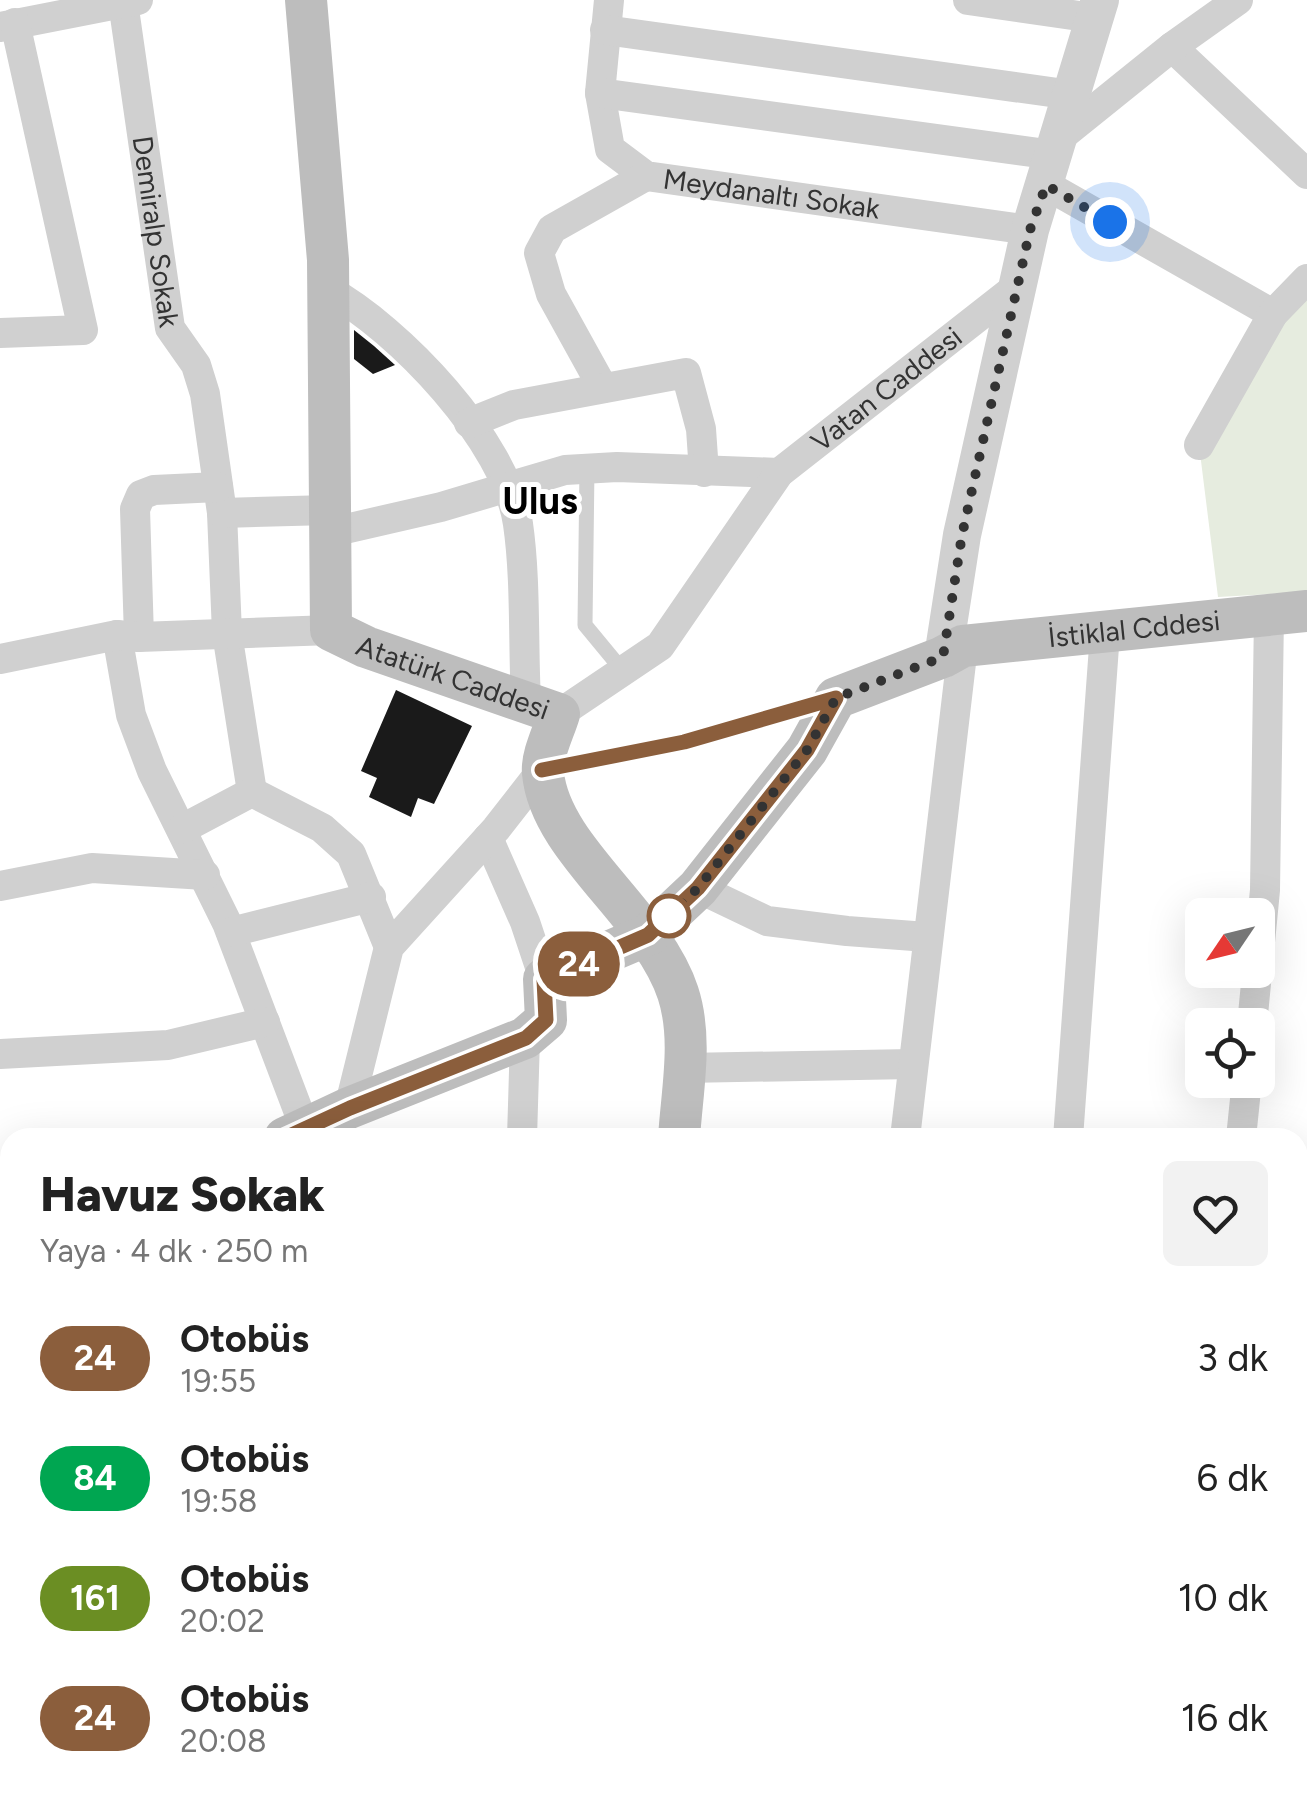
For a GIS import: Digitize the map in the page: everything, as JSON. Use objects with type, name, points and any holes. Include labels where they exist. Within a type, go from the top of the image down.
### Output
[{"type":"main road","name":"Atatürk Caddesi","points":[[306,0],[328,290],[331,630],[366,647],[542,708],[542,770],[553,816],[648,935],[678,994],[686,1033],[680,1128]]},
{"type":"main road","name":"İstiklal Cddesi","points":[[836,698],[953,652],[1288,612]]},
{"type":"main road","points":[[314,1128],[350,1108],[526,1038],[546,1020],[544,980],[648,935],[698,888],[807,750],[836,698]]},
{"type":"street","points":[[905,1128],[928,937],[962,535],[1030,230],[1097,9],[968,0]]},
{"type":"street","points":[[1053,159],[1172,48],[1238,0]]},
{"type":"street","points":[[0,334],[83,330],[7,25],[112,3]]},
{"type":"street","name":"Demiralp Sokak","points":[[112,3],[170,328],[196,365],[205,394],[220,500],[227,633],[252,792]]},
{"type":"street","points":[[607,15],[1072,95]]},
{"type":"street","name":"Meydanaltı Sokak","points":[[607,15],[600,92],[610,149],[646,176],[1030,230]]},
{"type":"street","points":[[1172,48],[1307,174]]},
{"type":"street","points":[[600,92],[1053,159],[1273,314]]},
{"type":"street","points":[[603,388],[550,294],[539,253],[552,229],[646,176]]},
{"type":"street","points":[[1199,445],[1273,314],[1307,278]]},
{"type":"street","name":"Vatan Caddesi","points":[[542,708],[623,671],[660,646],[779,472],[1019,285]]},
{"type":"street","points":[[328,290],[382,325],[419,361],[484,442],[518,521],[542,708]]},
{"type":"street","points":[[469,423],[514,405],[686,373],[701,429],[704,472]]},
{"type":"street","points":[[299,1128],[231,932],[152,771],[131,716],[128,636],[135,509],[141,495],[154,490],[328,521],[441,508],[565,470],[616,466],[779,472]]},
{"type":"street","points":[[1254,1008],[1288,612]]},
{"type":"street","points":[[0,660],[128,636],[331,630]]},
{"type":"street","points":[[1069,1128],[1106,633]]},
{"type":"street","points":[[350,1108],[390,947],[488,838],[542,770]]},
{"type":"street","points":[[182,829],[252,792],[322,828],[351,854],[390,947]]},
{"type":"street","points":[[488,838],[525,922],[544,980]]},
{"type":"street","points":[[0,886],[92,868],[204,875]]},
{"type":"street","points":[[698,888],[767,920],[928,937]]},
{"type":"street","points":[[231,932],[370,897]]},
{"type":"street","points":[[0,1054],[168,1045],[264,1022]]},
{"type":"street","points":[[522,1128],[526,1038]]},
{"type":"street","points":[[684,1068],[913,1064]]},
{"type":"street","points":[[1242,1128],[1245,1098]]},
{"type":"lane","points":[[587,468],[586,625],[623,671]]},
{"type":"lane","points":[[542,770],[684,742],[836,698]]},
{"type":"shaded area","points":[[1307,294],[1307,592],[1218,597],[1199,445],[1242,374]]},
{"type":"building","points":[[354,330],[395,365],[373,374],[354,359]]},
{"type":"building","points":[[396,690],[472,726],[434,804],[418,798],[411,817],[369,797],[377,778],[361,771]]},
{"type":"bus line","name":"24","points":[[310,1128],[350,1108],[526,1038],[546,1020],[544,980],[648,935],[698,888],[807,750],[836,698],[684,742],[542,770]]},
{"type":"district","name":"Ulus","points":[[540,501]]},
{"type":"route","points":[[669,916],[698,888],[807,750],[836,698],[943,657],[962,535],[1030,230],[1046,185],[1110,222]]}]
